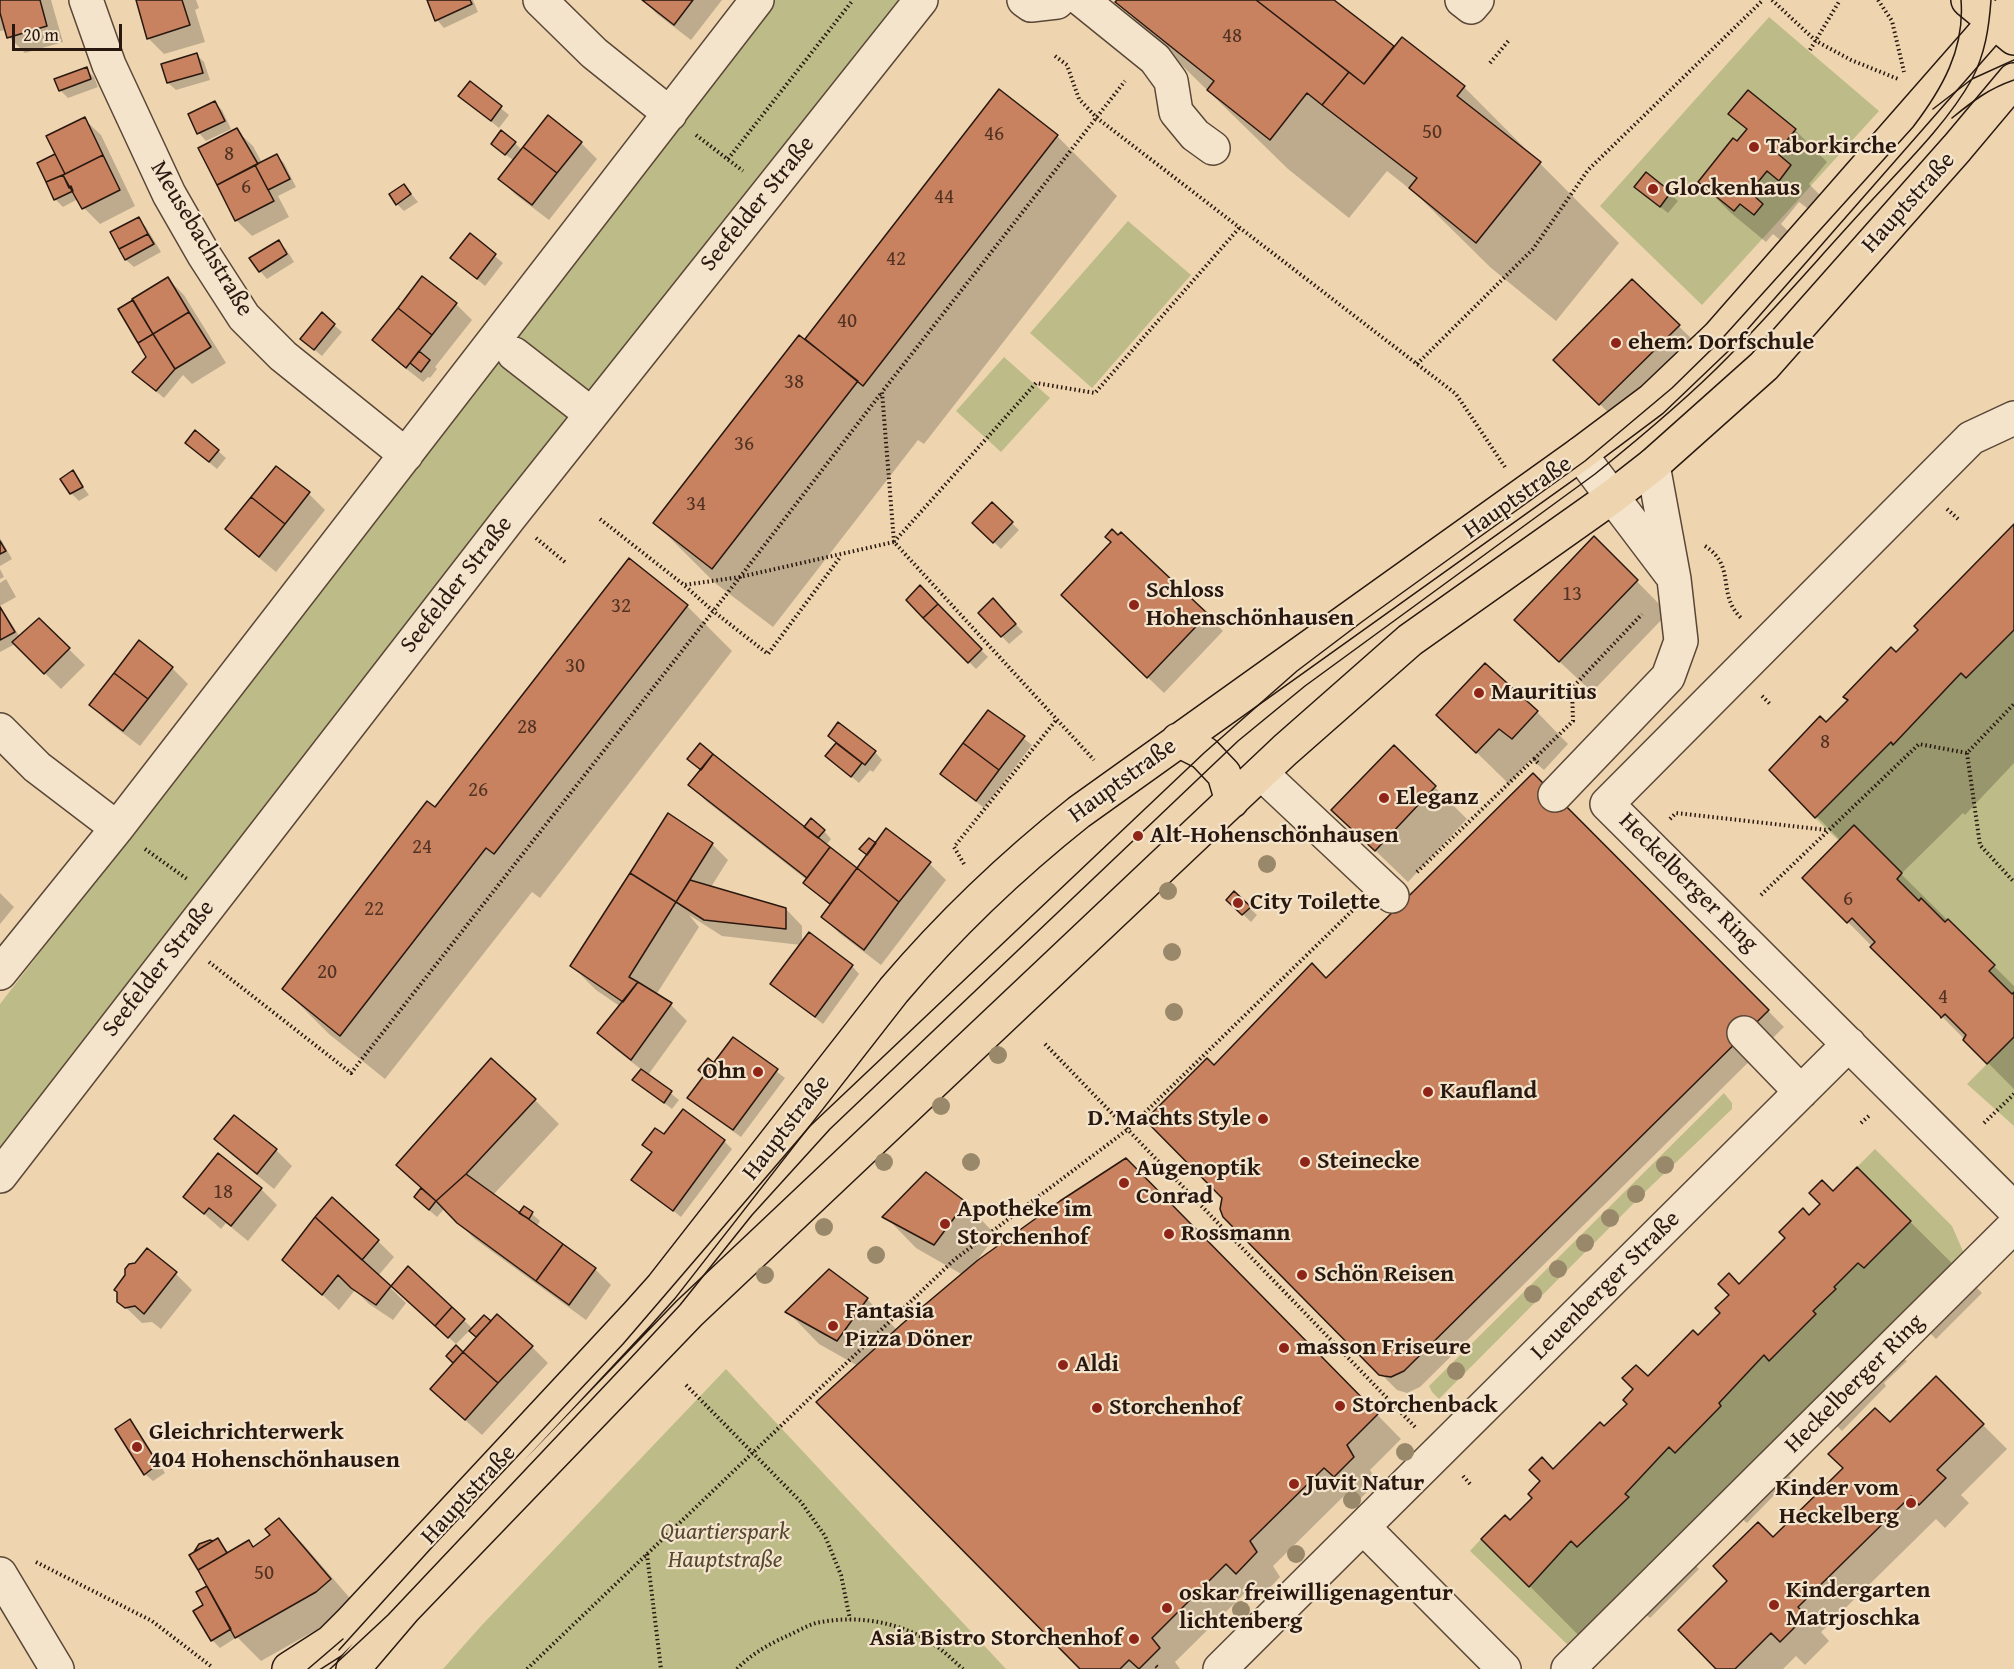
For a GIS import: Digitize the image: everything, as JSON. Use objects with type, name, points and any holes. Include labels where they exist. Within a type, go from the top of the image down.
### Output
[{"type":"main road","points":[[1968,0],[2007,23]]},
{"type":"main road","name":"Hauptstraße","points":[[289,1669],[317,1659],[662,1287],[894,990],[933,945],[1024,855],[1078,812],[1580,454],[1652,400],[1718,338],[2007,23]]},
{"type":"main road","name":"Hauptstraße","points":[[353,1669],[404,1609],[689,1313],[1261,773],[1369,674],[1410,640],[1653,465],[1764,366],[1958,148],[2014,80]]},
{"type":"main road","points":[[1178,741],[1204,753],[1224,774],[1232,801]]},
{"type":"main road","points":[[662,1287],[689,1313]]},
{"type":"street","name":"Meusebachstraße","points":[[86,0],[109,65],[169,194],[204,255],[244,317],[283,356],[406,454]]},
{"type":"street","points":[[540,0],[594,53],[670,114]]},
{"type":"street","points":[[0,973],[117,828],[757,0]]},
{"type":"street","name":"Seefelder Straße","points":[[0,1176],[591,414],[921,0]]},
{"type":"street","points":[[1024,0],[1031,5],[1059,0]]},
{"type":"street","points":[[1082,0],[1155,59],[1171,81],[1176,112],[1195,135],[1213,148]]},
{"type":"street","points":[[1462,0],[1471,7],[1477,0]]},
{"type":"street","points":[[514,354],[591,414]]},
{"type":"street","name":"Heckelberger Ring","points":[[2014,418],[1971,438],[1607,804],[2014,1209]]},
{"type":"street","points":[[1580,454],[1674,579]]},
{"type":"street","points":[[1559,791],[1668,677],[1681,641],[1674,579],[1653,465]]},
{"type":"street","points":[[0,730],[37,767],[117,828]]},
{"type":"street","points":[[1261,773],[1392,896]]},
{"type":"street","points":[[1744,1033],[1801,1092]]},
{"type":"street","name":"Leuenberger Straße","points":[[1220,1669],[1849,1044]]},
{"type":"street","name":"Heckelberger Ring","points":[[1568,1669],[2014,1226]]},
{"type":"street","points":[[1363,1527],[1504,1669]]},
{"type":"street","points":[[0,1574],[57,1669]]},
{"type":"path","points":[[728,159],[853,0]]},
{"type":"path","points":[[1417,364],[1533,249],[1588,170],[1763,0]]},
{"type":"path","points":[[1772,0],[1816,40],[1851,60],[1907,83]]},
{"type":"path","points":[[1810,50],[1840,0]]},
{"type":"path","points":[[1878,0],[1892,21],[1905,73]]},
{"type":"path","points":[[1490,63],[1510,39]]},
{"type":"path","points":[[180,942],[351,1073],[741,577],[1147,52]]},
{"type":"path","points":[[1055,56],[1067,65],[1079,99],[1097,118],[1456,394],[1507,470]]},
{"type":"path","points":[[670,114],[768,191]]},
{"type":"path","points":[[684,585],[741,577],[894,542],[1036,383],[1095,393],[1240,227]]},
{"type":"path","points":[[882,392],[894,542],[1098,765]]},
{"type":"path","points":[[600,519],[768,654],[842,555]]},
{"type":"path","points":[[1701,544],[1721,559],[1727,579],[1726,591],[1732,610],[1766,644]]},
{"type":"path","points":[[527,1669],[954,1260],[1127,1130],[1364,899],[1386,902],[1573,721],[1572,688],[1674,579]]},
{"type":"path","points":[[1967,753],[2014,704]]},
{"type":"path","points":[[969,873],[954,847],[1057,719]]},
{"type":"path","points":[[1761,895],[1919,744],[1967,753]]},
{"type":"path","points":[[1967,753],[1980,845],[2014,882]]},
{"type":"path","points":[[1534,759],[1559,791]]},
{"type":"path","points":[[1647,843],[1676,813],[1828,830]]},
{"type":"path","points":[[117,828],[189,880]]},
{"type":"path","points":[[1045,1044],[1438,1452]]},
{"type":"path","points":[[1984,1123],[2014,1094]]},
{"type":"path","points":[[686,1385],[801,1502],[825,1536],[841,1575],[850,1619]]},
{"type":"path","points":[[647,1553],[660,1669]]},
{"type":"path","points":[[28,1558],[152,1621],[213,1667]]},
{"type":"path","points":[[737,1669],[772,1643],[815,1624],[850,1619],[906,1629],[938,1647],[963,1669]]},
{"type":"green space","points":[[775,0],[899,0],[0,1151],[0,1004]]},
{"type":"green space","points":[[1769,17],[1879,111],[1702,305],[1600,206]]},
{"type":"green space","points":[[1128,221],[1191,275],[1092,388],[1030,333]]},
{"type":"green space","points":[[1004,357],[1050,398],[1001,452],[956,411]]},
{"type":"green space","points":[[2014,630],[2014,992],[2012,994],[1989,971],[1995,965],[1949,919],[1945,922],[1921,899],[1919,901],[1897,879],[1902,873],[1855,826],[1839,841],[1815,818],[1891,742],[1893,744],[1961,673],[1966,678]]},
{"type":"green space","points":[[2014,1037],[2014,1126],[1967,1084]]},
{"type":"green space","points":[[1724,1093],[1732,1103],[1732,1109],[1648,1189],[1439,1399],[1429,1386]]},
{"type":"green space","points":[[1875,1149],[1952,1226],[1966,1258],[1571,1648],[1470,1551],[1481,1539],[1529,1587],[1571,1541],[1577,1547],[1628,1497],[1625,1494],[1669,1447],[1675,1452],[1721,1406],[1719,1403],[1764,1355],[1770,1360],[1816,1314],[1813,1311],[1858,1263],[1864,1268],[1911,1221],[1857,1167]]},
{"type":"green space","name":"Quartierspark Hauptstraße","points":[[726,1369],[1006,1669],[443,1669],[481,1626]]},
{"type":"building","points":[[0,0],[40,0],[47,26],[7,38],[0,13]]},
{"type":"building","points":[[136,0],[182,0],[190,25],[147,39]]},
{"type":"building","points":[[427,0],[470,0],[472,4],[435,21]]},
{"type":"building","points":[[642,0],[693,0],[674,25]]},
{"type":"building","points":[[1117,0],[1256,0],[1349,72],[1322,105],[1307,93],[1270,140],[1207,90],[1214,81],[1115,2]]},
{"type":"building","points":[[1256,0],[1334,0],[1394,46],[1364,84]]},
{"type":"building","points":[[1402,37],[1465,86],[1457,96],[1541,162],[1476,243],[1409,188],[1417,178],[1322,105],[1349,72],[1364,84]]},
{"type":"building","points":[[197,53],[203,73],[167,83],[161,64]]},
{"type":"building","points":[[87,67],[91,79],[59,91],[54,79]]},
{"type":"building","points":[[470,81],[502,106],[491,121],[458,96]]},
{"type":"building","points":[[999,89],[1058,135],[863,386],[805,339]]},
{"type":"building","name":"Taborkirche","points":[[1748,90],[1796,129],[1777,153],[1791,165],[1779,181],[1767,171],[1750,192],[1763,204],[1754,215],[1740,204],[1734,211],[1698,182],[1733,138],[1737,141],[1747,129],[1728,114]]},
{"type":"building","points":[[215,101],[225,121],[197,134],[188,114]]},
{"type":"building","points":[[548,115],[582,142],[557,173],[523,147]]},
{"type":"building","points":[[85,117],[103,155],[65,174],[46,136]]},
{"type":"building","points":[[237,128],[258,164],[217,185],[198,148]]},
{"type":"building","points":[[501,130],[516,142],[505,155],[491,144]]},
{"type":"building","points":[[523,147],[557,173],[532,205],[498,179]]},
{"type":"building","points":[[55,154],[65,174],[46,182],[37,163]]},
{"type":"building","points":[[277,154],[290,179],[268,190],[255,165]]},
{"type":"building","points":[[103,155],[120,190],[82,209],[63,175]]},
{"type":"building","points":[[255,165],[274,201],[235,221],[217,185]]},
{"type":"building","name":"Glockenhaus","points":[[1646,172],[1671,192],[1660,207],[1634,187]]},
{"type":"building","points":[[63,175],[69,188],[71,186],[73,191],[54,200],[46,182]]},
{"type":"building","points":[[404,184],[411,194],[396,205],[389,194]]},
{"type":"building","points":[[139,217],[148,234],[119,249],[110,232]]},
{"type":"building","points":[[470,233],[496,254],[477,279],[450,258]]},
{"type":"building","points":[[148,234],[154,244],[125,260],[119,249]]},
{"type":"building","points":[[279,240],[287,254],[259,272],[249,258]]},
{"type":"building","points":[[422,276],[457,303],[432,335],[398,308]]},
{"type":"building","points":[[168,277],[189,312],[153,334],[132,299]]},
{"type":"building","name":"ehem. Dorfschule","points":[[1632,279],[1680,325],[1599,405],[1553,360]]},
{"type":"building","points":[[133,300],[153,334],[138,343],[118,309]]},
{"type":"building","points":[[398,308],[432,335],[406,368],[372,340]]},
{"type":"building","points":[[189,312],[211,347],[175,369],[153,334]]},
{"type":"building","points":[[322,312],[335,324],[314,350],[300,339]]},
{"type":"building","points":[[153,334],[175,369],[156,391],[132,372],[146,357],[138,343]]},
{"type":"building","points":[[799,335],[858,381],[712,569],[653,523]]},
{"type":"building","points":[[419,351],[430,360],[421,372],[410,363]]},
{"type":"building","points":[[195,430],[219,450],[209,462],[185,443]]},
{"type":"building","points":[[276,466],[310,492],[285,524],[251,497]]},
{"type":"building","points":[[73,470],[83,487],[70,494],[60,479]]},
{"type":"building","points":[[251,497],[285,524],[259,557],[225,529]]},
{"type":"building","points":[[992,502],[1013,522],[993,543],[972,523]]},
{"type":"building","points":[[2014,524],[2014,630],[1966,678],[1961,673],[1893,745],[1891,742],[1815,818],[1769,770],[1820,716],[1826,722],[1848,700],[1843,697],[1891,647],[1896,652],[1918,630],[1914,626]]},
{"type":"building","name":"Schloss Hohenschönhausen","points":[[1112,529],[1118,535],[1121,532],[1208,614],[1147,678],[1061,595],[1111,542],[1105,537]]},
{"type":"building","points":[[1594,536],[1638,580],[1559,662],[1514,620]]},
{"type":"building","points":[[0,541],[6,551],[0,554]]},
{"type":"building","points":[[629,558],[688,605],[494,854],[486,848],[340,1036],[282,989],[427,801],[435,807]]},
{"type":"building","points":[[920,585],[938,604],[923,618],[906,600]]},
{"type":"building","points":[[993,598],[1016,624],[1001,637],[978,613]]},
{"type":"building","points":[[938,604],[982,649],[968,663],[923,618]]},
{"type":"building","points":[[0,607],[15,632],[0,640]]},
{"type":"building","points":[[39,618],[70,648],[44,674],[12,642]]},
{"type":"building","points":[[139,640],[173,667],[148,699],[114,673]]},
{"type":"building","points":[[1485,663],[1538,711],[1512,739],[1499,729],[1476,753],[1436,715]]},
{"type":"building","points":[[114,673],[148,699],[123,731],[89,705]]},
{"type":"building","points":[[988,710],[1025,736],[999,770],[963,743]]},
{"type":"building","points":[[838,722],[876,751],[865,765],[828,736]]},
{"type":"building","points":[[700,743],[713,754],[701,770],[687,759]]},
{"type":"building","points":[[836,743],[862,763],[851,777],[825,756]]},
{"type":"building","points":[[963,743],[999,770],[976,801],[940,774]]},
{"type":"building","name":"Eleganz","points":[[1394,745],[1436,786],[1375,851],[1331,810]]},
{"type":"building","points":[[713,754],[830,847],[807,878],[688,785]]},
{"type":"building","name":"Kaufland","points":[[1533,773],[1769,1010],[1404,1371],[1391,1377],[1379,1375],[1223,1217],[1220,1209],[1222,1198],[1145,1120],[1207,1058],[1214,1065],[1312,963],[1326,978]]},
{"type":"building","points":[[668,813],[713,843],[676,902],[630,873]]},
{"type":"building","points":[[811,818],[825,830],[818,838],[804,827]]},
{"type":"building","points":[[1854,825],[1902,873],[1897,879],[1919,901],[1921,898],[1945,922],[1948,919],[1995,965],[1989,971],[2012,994],[2014,992],[2014,1037],[1987,1064],[1963,1040],[1966,1035],[1945,1014],[1941,1018],[1870,947],[1875,942],[1852,918],[1847,923],[1802,878]]},
{"type":"building","points":[[886,828],[931,862],[899,902],[857,868]]},
{"type":"building","points":[[869,838],[876,843],[867,855],[859,849]]},
{"type":"building","points":[[830,847],[857,868],[830,904],[803,883]]},
{"type":"building","points":[[857,868],[899,902],[864,950],[821,917]]},
{"type":"building","points":[[630,873],[676,902],[629,977],[638,982],[623,1002],[570,966]]},
{"type":"building","points":[[690,880],[786,908],[786,929],[704,920],[676,902]]},
{"type":"building","name":"City Toilette","points":[[1234,891],[1251,907],[1242,915],[1226,900]]},
{"type":"building","points":[[809,932],[853,965],[815,1017],[770,984]]},
{"type":"building","points":[[638,982],[672,1003],[631,1060],[597,1033]]},
{"type":"building","points":[[733,1037],[778,1069],[733,1130],[687,1098]]},
{"type":"building","points":[[491,1058],[536,1099],[466,1174],[436,1201],[396,1165]]},
{"type":"building","points":[[708,1058],[713,1062],[704,1075],[698,1070]]},
{"type":"building","points":[[641,1069],[672,1091],[664,1103],[632,1080]]},
{"type":"building","points":[[683,1109],[725,1140],[673,1211],[631,1180],[652,1152],[642,1145],[655,1128],[664,1134]]},
{"type":"building","points":[[234,1115],[277,1149],[257,1174],[214,1139]]},
{"type":"building","points":[[218,1153],[262,1188],[231,1226],[209,1208],[204,1214],[183,1197]]},
{"type":"building","name":"Storchenhof","points":[[1126,1158],[1378,1414],[1347,1445],[1354,1457],[1334,1477],[1324,1468],[1250,1541],[1257,1552],[1236,1574],[1226,1564],[1152,1638],[1160,1648],[1139,1669],[1129,1660],[1120,1669],[1080,1669],[816,1402],[902,1324],[978,1260],[1060,1201]]},
{"type":"building","points":[[1857,1167],[1911,1221],[1864,1268],[1858,1263],[1813,1311],[1816,1314],[1769,1361],[1764,1355],[1719,1403],[1721,1406],[1675,1453],[1669,1447],[1625,1494],[1629,1497],[1577,1547],[1571,1541],[1529,1587],[1481,1539],[1505,1515],[1510,1520],[1532,1498],[1528,1494],[1540,1481],[1529,1470],[1542,1457],[1553,1469],[1600,1422],[1604,1426],[1627,1404],[1623,1400],[1633,1389],[1622,1378],[1636,1365],[1648,1376],[1693,1330],[1698,1335],[1720,1313],[1715,1308],[1729,1295],[1718,1284],[1729,1273],[1739,1284],[1785,1238],[1779,1232],[1803,1208],[1809,1215],[1820,1204],[1809,1193],[1822,1180],[1833,1191]]},
{"type":"building","points":[[926,1172],[966,1202],[934,1245],[882,1217]]},
{"type":"building","points":[[466,1174],[563,1244],[536,1281],[457,1223],[436,1201]]},
{"type":"building","points":[[421,1188],[436,1201],[429,1210],[414,1197]]},
{"type":"building","points":[[332,1197],[379,1240],[362,1260],[315,1217]]},
{"type":"building","points":[[524,1206],[533,1212],[529,1219],[519,1213]]},
{"type":"building","points":[[315,1217],[391,1286],[376,1305],[351,1288],[338,1275],[322,1295],[282,1260]]},
{"type":"building","points":[[563,1244],[596,1268],[569,1305],[536,1281]]},
{"type":"building","points":[[147,1248],[177,1272],[144,1314],[135,1306],[125,1308],[117,1302],[117,1292],[114,1290],[125,1275],[125,1269],[129,1264],[135,1263]]},
{"type":"building","points":[[408,1266],[452,1307],[435,1326],[391,1286]]},
{"type":"building","points":[[829,1269],[868,1298],[837,1341],[785,1312]]},
{"type":"building","points":[[452,1307],[465,1319],[448,1338],[435,1326]]},
{"type":"building","points":[[497,1314],[533,1346],[498,1383],[463,1352]]},
{"type":"building","points":[[484,1315],[491,1321],[476,1337],[469,1331]]},
{"type":"building","points":[[456,1345],[463,1352],[453,1363],[446,1356]]},
{"type":"building","points":[[463,1352],[498,1383],[465,1420],[430,1389]]},
{"type":"building","points":[[1936,1376],[1984,1424],[1937,1470],[1946,1478],[1919,1505],[1911,1496],[1798,1607],[1806,1616],[1780,1642],[1771,1633],[1735,1669],[1716,1669],[1678,1630],[1727,1581],[1713,1566],[1758,1522],[1773,1537],[1843,1468],[1828,1454],[1875,1408],[1890,1422]]},
{"type":"building","name":"Gleichrichterwerk 404 Hohenschönhausen","points":[[130,1419],[158,1464],[144,1475],[115,1429]]},
{"type":"building","points":[[279,1518],[331,1579],[316,1592],[235,1638],[198,1570],[249,1540],[253,1547],[270,1535],[265,1529]]},
{"type":"building","points":[[218,1538],[227,1553],[198,1570],[189,1555]]},
{"type":"building","points":[[213,1541],[194,1552],[199,1544]]},
{"type":"building","points":[[207,1586],[231,1629],[211,1641],[193,1611],[203,1605],[196,1592]]},
{"type":"tram line","points":[[339,1650],[623,1344],[810,1126],[1204,753],[1297,671],[1585,461],[1672,388],[1717,344],[1924,113],[1942,83],[1955,52],[1961,18],[1961,0]]},
{"type":"tram line","points":[[330,1669],[388,1615],[680,1305],[752,1215],[830,1129],[1238,741],[1305,686],[1595,474],[1696,388],[1728,357],[1920,148],[1961,97],[1980,60],[1988,31],[1991,0]]},
{"type":"tram line","points":[[1933,109],[1972,79],[2014,60]]},
{"type":"tram line","points":[[1952,118],[1981,96],[2014,80]]},
{"type":"tram line","points":[[308,1669],[343,1639]]},
{"type":"place","name":"Taborkirche","points":[[1754,147]]},
{"type":"place","name":"Glockenhaus","points":[[1653,189]]},
{"type":"place","name":"ehem. Dorfschule","points":[[1616,343]]},
{"type":"place","name":"Schloss Hohenschönhausen","points":[[1134,605]]},
{"type":"place","name":"Mauritius","points":[[1479,693]]},
{"type":"place","name":"Eleganz","points":[[1384,798]]},
{"type":"place","name":"Alt-Hohenschönhausen","points":[[1138,836]]},
{"type":"place","name":"City Toilette","points":[[1238,903]]},
{"type":"place","name":"Ohn","points":[[758,1072]]},
{"type":"place","name":"Kaufland","points":[[1428,1092]]},
{"type":"place","name":"D. Machts Style","points":[[1263,1119]]},
{"type":"place","name":"Steinecke","points":[[1305,1162]]},
{"type":"place","name":"Augenoptik Conrad","points":[[1124,1183]]},
{"type":"place","name":"Apotheke im Storchenhof","points":[[945,1224]]},
{"type":"place","name":"Rossmann","points":[[1169,1234]]},
{"type":"place","name":"Schön Reisen","points":[[1302,1275]]},
{"type":"place","name":"Fantasia Pizza Döner","points":[[833,1326]]},
{"type":"place","name":"masson Friseure","points":[[1284,1348]]},
{"type":"place","name":"Aldi","points":[[1063,1365]]},
{"type":"place","name":"Storchenback","points":[[1340,1406]]},
{"type":"place","name":"Storchenhof","points":[[1097,1408]]},
{"type":"place","name":"Gleichrichterwerk 404 Hohenschönhausen","points":[[137,1447]]},
{"type":"place","name":"Juvit Natur","points":[[1294,1484]]},
{"type":"place","name":"Kinder vom Heckelberg","points":[[1911,1503]]},
{"type":"place","name":"Kindergarten Matrjoschka","points":[[1774,1605]]},
{"type":"place","name":"oskar freiwilligenagentur lichtenberg","points":[[1167,1608]]},
{"type":"place","name":"Asia Bistro Storchenhof","points":[[1134,1639]]}]
